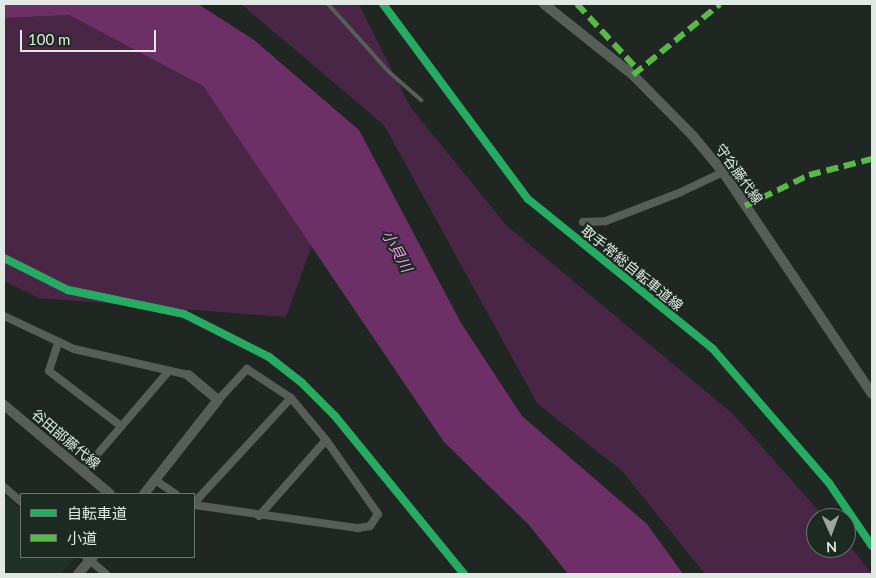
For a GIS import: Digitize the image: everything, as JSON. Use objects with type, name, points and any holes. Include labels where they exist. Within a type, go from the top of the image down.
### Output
[{"type":"main road","name":"守谷藤代線","points":[[544,4],[649,89],[723,172],[872,394]]},
{"type":"main road","points":[[145,493],[218,400],[188,375]]},
{"type":"main road","name":"谷田部藤代線","points":[[4,404],[109,493]]},
{"type":"main road","points":[[78,574],[90,558]]},
{"type":"street","points":[[584,222],[606,221],[681,192],[723,172]]},
{"type":"street","points":[[4,258],[68,290],[184,314],[269,357],[302,383],[334,416],[464,574]]},
{"type":"street","points":[[4,316],[58,343],[167,372],[188,375]]},
{"type":"street","points":[[58,343],[49,371],[121,426]]},
{"type":"street","points":[[195,504],[258,516],[370,526],[378,514],[326,440],[291,398],[247,369],[218,400]]},
{"type":"street","points":[[83,471],[167,372]]},
{"type":"street","points":[[195,503],[291,398]]},
{"type":"street","points":[[258,516],[326,440]]},
{"type":"street","points":[[155,480],[174,493]]},
{"type":"street","points":[[4,487],[20,501]]},
{"type":"street","points":[[90,558],[106,574]]},
{"type":"lane","points":[[328,4],[389,72],[421,100]]},
{"type":"shaded area","points":[[241,4],[359,4],[411,108],[506,225],[733,414],[816,508],[806,508],[806,558],[856,558],[856,554],[872,574],[705,574],[623,472],[537,403],[384,125]]},
{"type":"shaded area","points":[[69,15],[203,86],[312,245],[286,317],[39,298],[4,281],[4,18]]},
{"type":"shaded area","points":[[4,495],[20,509],[20,558],[74,558],[61,574],[4,574]]},
{"type":"water","name":"小貝川","points":[[4,4],[198,4],[254,40],[359,130],[461,323],[522,416],[647,524],[683,574],[568,574],[529,525],[444,442],[203,86],[69,15],[4,18]]},
{"type":"marked path","points":[[577,4],[638,70]]},
{"type":"marked path","points":[[633,75],[720,4]]},
{"type":"marked path","points":[[745,206],[809,175],[872,159]]},
{"type":"cycle path","name":"取手常総自転車道線","points":[[383,4],[528,199],[713,349],[829,483],[872,546]]},
{"type":"cycle path","points":[[4,258],[68,290],[184,314],[269,357],[302,383],[335,416],[464,574]]}]
